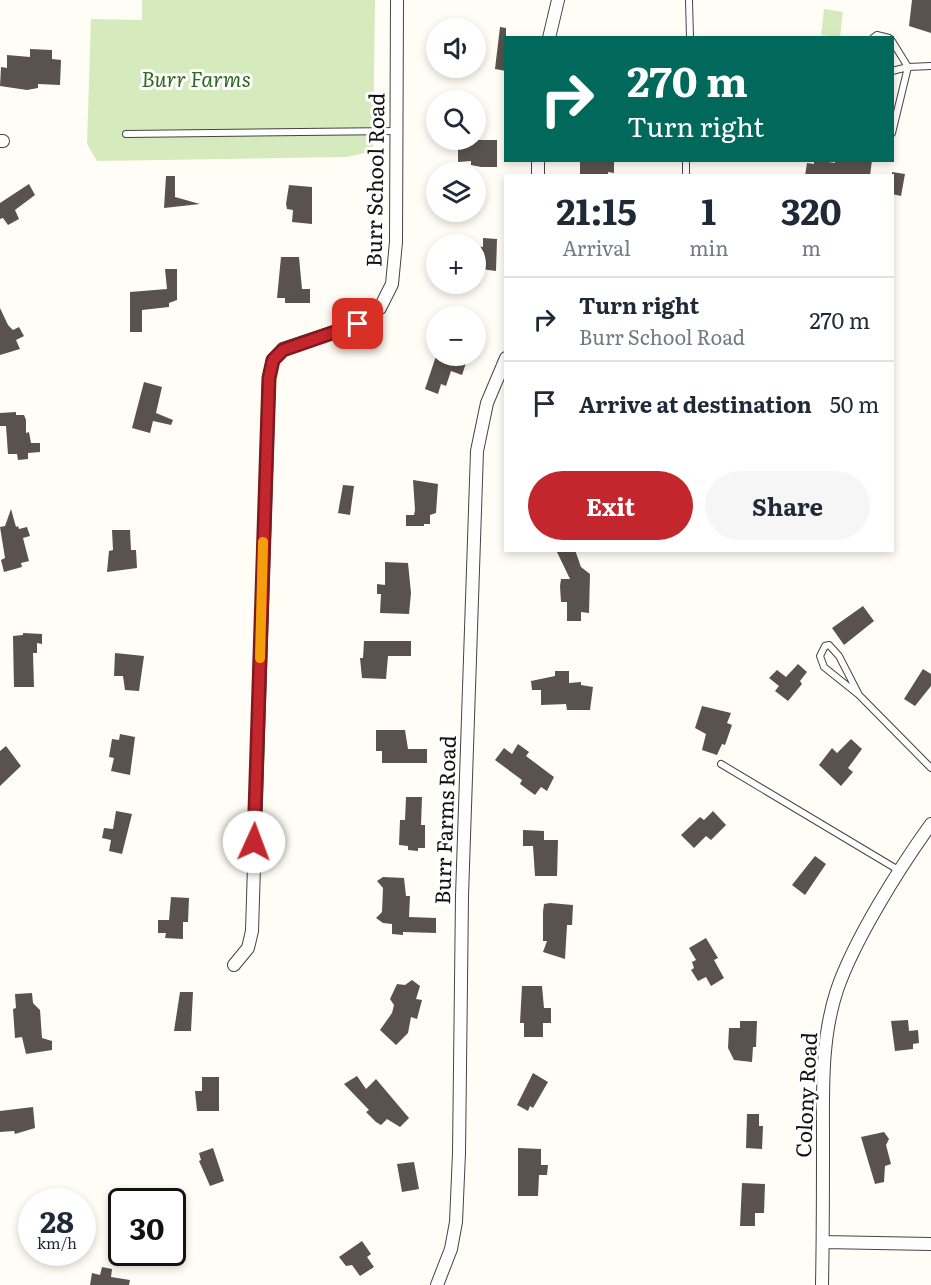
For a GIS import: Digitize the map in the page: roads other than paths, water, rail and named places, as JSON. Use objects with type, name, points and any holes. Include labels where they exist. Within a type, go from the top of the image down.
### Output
[{"type":"street","name":"Burr School Road","points":[[234,965],[248,948],[252,931],[269,378],[273,360],[283,350],[358,324],[374,315],[386,300],[396,269],[397,0]]},
{"type":"street","points":[[549,36],[558,0]]},
{"type":"street","name":"Burr Farms Road","points":[[437,1285],[451,1249],[456,1222],[462,896],[477,451],[487,403],[504,363]]},
{"type":"street","name":"Colony Road","points":[[822,1285],[824,1061],[832,1011],[844,972],[900,871],[931,824]]},
{"type":"street","points":[[823,1242],[931,1244]]},
{"type":"lane","points":[[689,0],[690,36]]},
{"type":"lane","points":[[894,44],[908,67],[894,125]]},
{"type":"lane","points":[[894,70],[931,66]]},
{"type":"lane","points":[[126,134],[397,131]]},
{"type":"lane","points":[[859,695],[839,656],[829,645],[825,646],[821,663],[859,695],[931,768]]},
{"type":"lane","points":[[721,764],[900,871]]},
{"type":"park label","name":"Burr Farms","points":[[196,80]]}]
